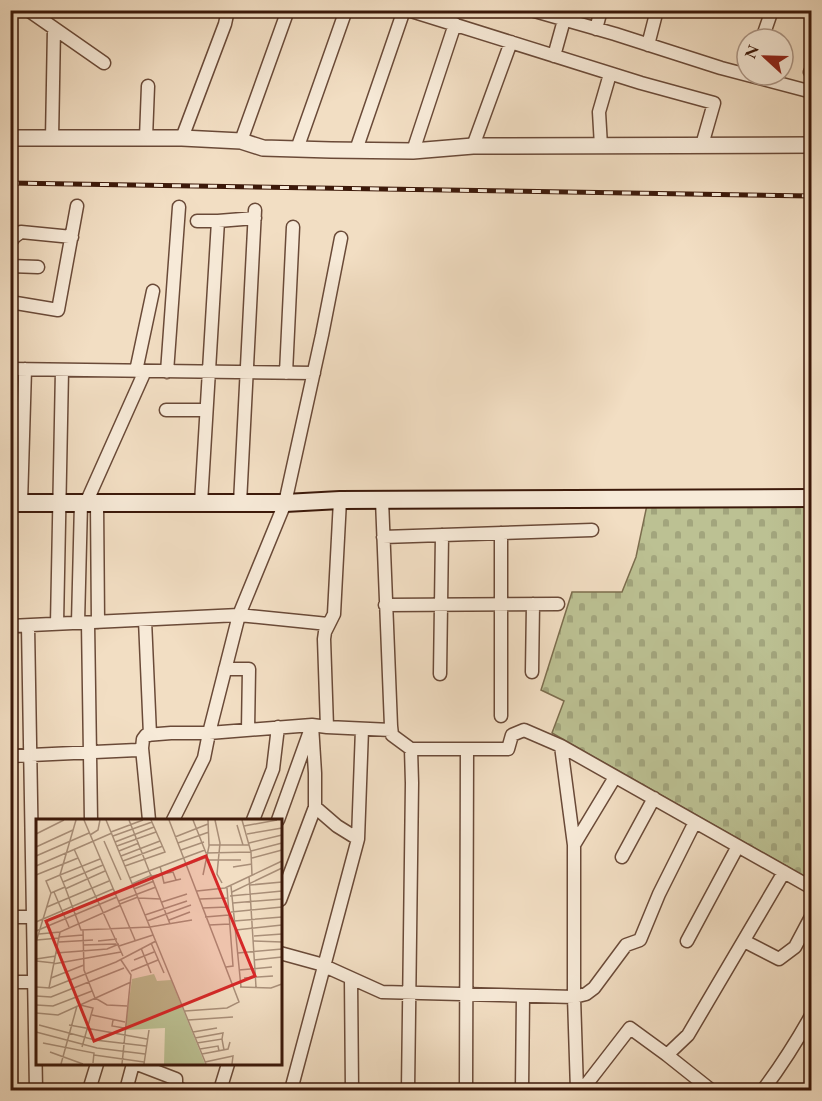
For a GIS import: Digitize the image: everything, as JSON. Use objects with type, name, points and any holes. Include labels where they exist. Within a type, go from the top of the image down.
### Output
[{"type":"main road","points":[[16,503],[812,498]]},
{"type":"street","points":[[28,10],[104,63]]},
{"type":"street","points":[[182,138],[225,24],[228,10]]},
{"type":"street","points":[[241,141],[288,10]]},
{"type":"street","points":[[297,149],[346,10]]},
{"type":"street","points":[[356,150],[406,10],[448,18],[554,56],[714,104],[702,146]]},
{"type":"street","points":[[531,10],[735,71]]},
{"type":"street","points":[[596,29],[601,10]]},
{"type":"street","points":[[648,45],[657,10]]},
{"type":"street","points":[[766,27],[772,10]]},
{"type":"street","points":[[554,56],[557,16]]},
{"type":"street","points":[[413,151],[448,18]]},
{"type":"street","points":[[52,139],[54,28]]},
{"type":"street","points":[[473,146],[511,42]]},
{"type":"street","points":[[601,146],[599,112],[610,74]]},
{"type":"street","points":[[146,138],[148,86]]},
{"type":"street","points":[[790,87],[812,93]]},
{"type":"street","points":[[10,138],[182,138],[241,141],[263,148],[413,151],[473,146],[812,145]]},
{"type":"street","points":[[10,302],[58,310],[77,206]]},
{"type":"street","points":[[167,372],[180,207]]},
{"type":"street","points":[[196,220],[218,221],[255,214],[240,503]]},
{"type":"street","points":[[201,503],[218,221]]},
{"type":"street","points":[[286,373],[293,226]]},
{"type":"street","points":[[10,243],[21,232],[72,237]]},
{"type":"street","points":[[174,819],[204,758],[239,615],[285,503],[341,238]]},
{"type":"street","points":[[10,266],[38,267]]},
{"type":"street","points":[[91,819],[88,503],[141,371],[153,291]]},
{"type":"street","points":[[10,369],[314,373]]},
{"type":"street","points":[[16,503],[25,369]]},
{"type":"street","points":[[57,624],[62,370]]},
{"type":"street","points":[[166,410],[206,410]]},
{"type":"street","points":[[327,728],[324,639],[328,624],[334,614],[340,500]]},
{"type":"street","points":[[382,500],[392,735],[411,749],[508,749],[512,735],[524,730],[561,746],[812,888]]},
{"type":"street","points":[[88,503],[88,623]]},
{"type":"street","points":[[383,537],[592,530]]},
{"type":"street","points":[[501,533],[501,716]]},
{"type":"street","points":[[440,674],[442,535]]},
{"type":"street","points":[[532,672],[533,604]]},
{"type":"street","points":[[386,605],[558,604]]},
{"type":"street","points":[[10,626],[239,615],[328,624]]},
{"type":"street","points":[[145,620],[150,735]]},
{"type":"street","points":[[28,626],[36,917],[36,1090]]},
{"type":"street","points":[[225,669],[249,669],[248,730]]},
{"type":"street","points":[[149,819],[142,748],[146,735],[312,725],[327,728],[391,730]]},
{"type":"street","points":[[278,819],[312,725]]},
{"type":"street","points":[[282,895],[315,807],[312,725]]},
{"type":"street","points":[[253,819],[273,769],[278,727]]},
{"type":"street","points":[[291,1090],[358,839],[362,729]]},
{"type":"street","points":[[561,746],[574,845],[574,997],[577,1090]]},
{"type":"street","points":[[10,756],[129,751],[142,748]]},
{"type":"street","points":[[408,1090],[411,749]]},
{"type":"street","points":[[466,1090],[467,750]]},
{"type":"street","points":[[273,769],[294,777]]},
{"type":"street","points":[[574,845],[615,777]]},
{"type":"street","points":[[622,857],[654,798]]},
{"type":"street","points":[[315,807],[358,839]]},
{"type":"street","points":[[282,954],[325,967],[382,992],[574,997],[586,994],[594,988],[626,945],[640,940],[659,894],[695,822]]},
{"type":"street","points":[[687,941],[738,846]]},
{"type":"street","points":[[667,1055],[688,1035],[784,873]]},
{"type":"street","points":[[744,941],[779,959],[795,946],[812,915]]},
{"type":"street","points":[[10,917],[36,917]]},
{"type":"street","points":[[351,979],[352,1090]]},
{"type":"street","points":[[10,982],[36,982]]},
{"type":"street","points":[[522,1090],[523,996]]},
{"type":"street","points":[[763,1090],[779,1069],[812,1014]]},
{"type":"street","points":[[582,1090],[630,1028],[711,1090]]},
{"type":"street","points":[[89,1090],[97,1065]]},
{"type":"street","points":[[126,1090],[135,1065]]},
{"type":"street","points":[[141,1065],[160,1068],[176,1079],[176,1086],[182,1090]]},
{"type":"street","points":[[220,1090],[228,1065]]},
{"type":"green space","points":[[647,505],[811,505],[811,880],[552,733],[564,701],[541,690],[572,592],[622,592],[636,557]]},
{"type":"railway","points":[[10,183],[812,196]]}]
